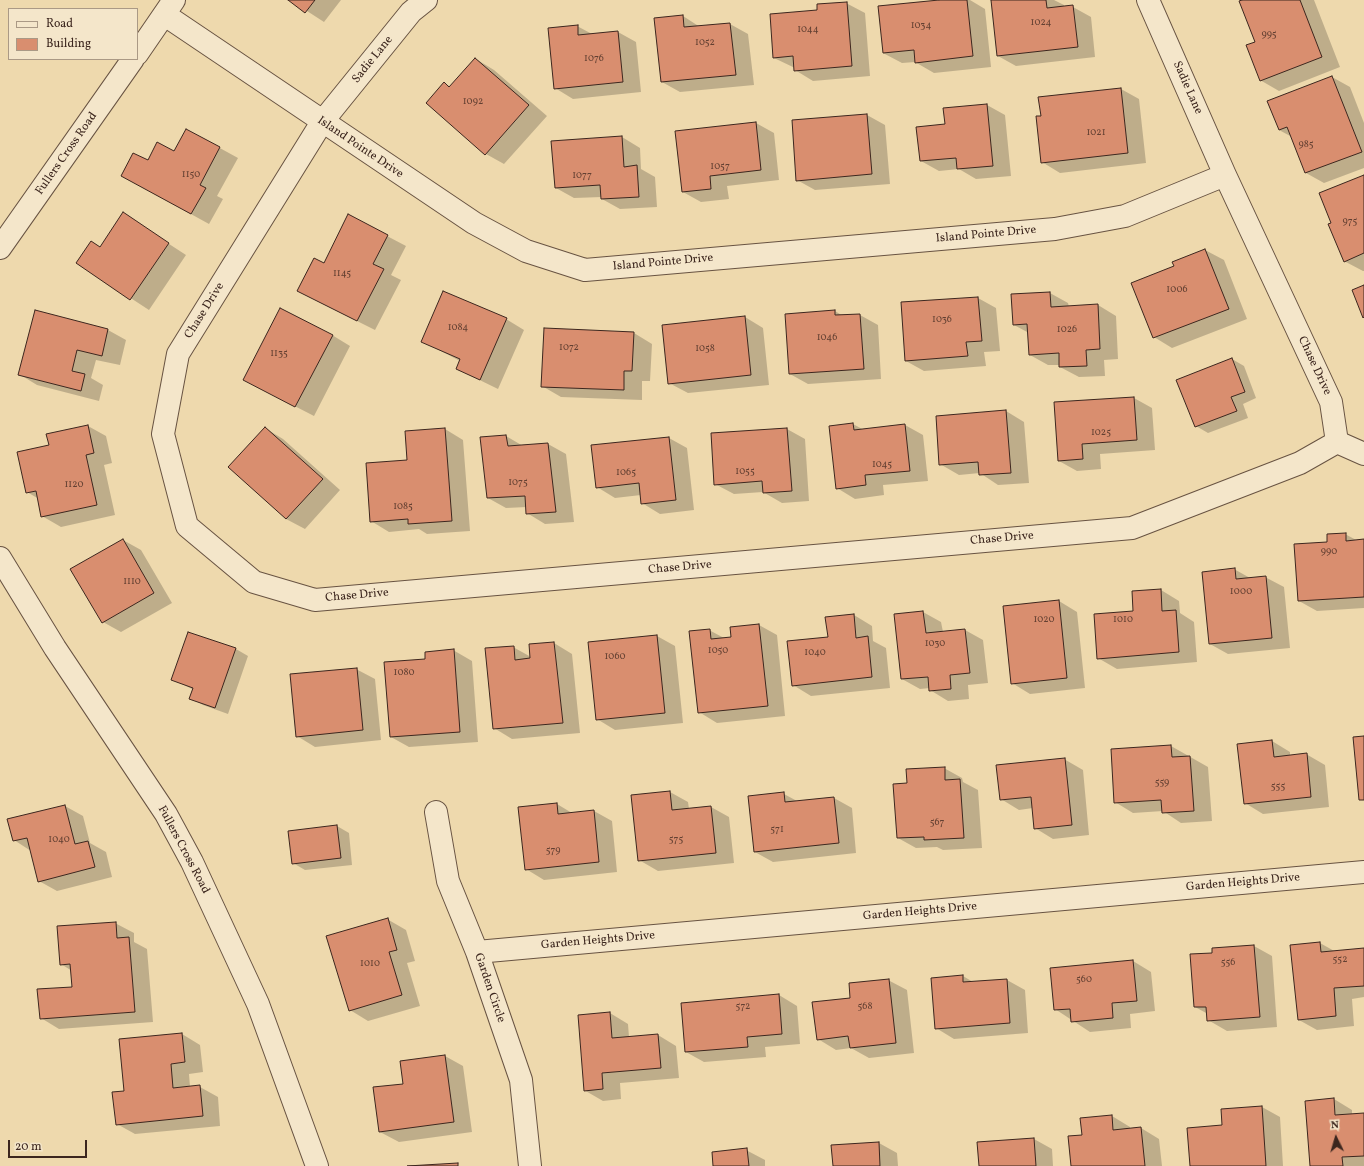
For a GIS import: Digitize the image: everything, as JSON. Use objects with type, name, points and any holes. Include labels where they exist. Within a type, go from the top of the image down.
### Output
[{"type":"street","name":"Sadie Lane","points":[[322,122],[411,12],[426,0]]},
{"type":"street","name":"Sadie Lane","points":[[1148,0],[1225,175]]},
{"type":"street","name":"Island Pointe Drive","points":[[169,7],[322,122],[474,223],[526,251],[586,270],[1055,229],[1125,216],[1225,175]]},
{"type":"street","points":[[138,53],[169,7]]},
{"type":"street","name":"Fullers Cross Road","points":[[0,248],[133,60]]},
{"type":"street","name":"Chase Drive","points":[[322,122],[178,354],[163,434],[187,526],[254,582],[315,600],[1132,528],[1300,463],[1336,442],[1331,402],[1225,175]]},
{"type":"street","points":[[1336,442],[1364,454]]},
{"type":"street","name":"Fullers Cross Road","points":[[0,558],[55,648],[166,814],[192,862],[258,1004],[317,1166]]},
{"type":"street","name":"Garden Circle","points":[[436,812],[448,881],[477,952],[521,1080],[530,1166]]},
{"type":"street","name":"Garden Heights Drive","points":[[477,952],[1364,872]]},
{"type":"building","points":[[288,0],[315,0],[305,13]]},
{"type":"building","points":[[939,0],[967,0],[973,56],[915,63],[914,50],[883,53],[878,6]]},
{"type":"building","points":[[991,0],[1046,0],[1047,8],[1073,5],[1078,47],[997,56]]},
{"type":"building","points":[[1300,0],[1322,57],[1260,81],[1246,45],[1255,42],[1239,1]]},
{"type":"building","points":[[847,2],[852,66],[794,71],[793,56],[773,58],[770,14],[817,10],[817,4]]},
{"type":"building","points":[[683,15],[684,27],[730,23],[736,75],[661,82],[654,18]]},
{"type":"building","points":[[578,25],[578,35],[618,31],[623,82],[554,89],[548,28]]},
{"type":"building","points":[[475,58],[529,105],[485,155],[426,103],[444,82],[449,87]]},
{"type":"building","points":[[1332,76],[1362,152],[1305,173],[1287,127],[1279,130],[1267,101]]},
{"type":"building","points":[[1121,88],[1128,153],[1041,163],[1036,116],[1041,116],[1038,97]]},
{"type":"building","points":[[987,104],[993,166],[957,169],[956,158],[920,161],[916,127],[945,124],[943,108]]},
{"type":"building","points":[[867,114],[872,174],[796,181],[792,120]]},
{"type":"building","points":[[756,122],[761,170],[710,176],[711,189],[682,192],[675,131]]},
{"type":"building","points":[[186,129],[220,147],[200,185],[206,188],[191,214],[121,176],[133,153],[148,160],[157,142],[174,151]]},
{"type":"building","points":[[622,136],[624,167],[637,165],[639,197],[601,199],[600,185],[555,188],[551,141]]},
{"type":"building","points":[[1364,175],[1364,253],[1344,262],[1328,224],[1331,223],[1319,193]]},
{"type":"building","points":[[123,212],[169,243],[130,300],[76,263],[91,241],[100,247]]},
{"type":"building","points":[[348,214],[388,235],[373,264],[384,269],[357,321],[297,291],[314,258],[324,263]]},
{"type":"building","points":[[1205,249],[1229,309],[1153,338],[1131,283],[1174,266],[1172,262]]},
{"type":"building","points":[[1364,285],[1364,317],[1363,318],[1352,290]]},
{"type":"building","points":[[443,291],[507,318],[480,380],[456,369],[460,359],[421,342]]},
{"type":"building","points":[[1050,292],[1051,307],[1098,304],[1100,349],[1086,350],[1087,366],[1059,367],[1059,353],[1029,355],[1027,324],[1013,325],[1011,294]]},
{"type":"building","points":[[978,297],[982,341],[966,342],[968,356],[905,361],[901,302]]},
{"type":"building","points":[[280,308],[333,335],[295,407],[243,380]]},
{"type":"building","points":[[35,310],[108,329],[102,356],[77,350],[72,371],[85,374],[81,391],[18,375]]},
{"type":"building","points":[[835,310],[835,315],[860,314],[864,369],[789,374],[785,314]]},
{"type":"building","points":[[745,316],[751,375],[668,384],[662,325]]},
{"type":"building","points":[[544,328],[634,332],[632,371],[624,371],[624,390],[541,387]]},
{"type":"building","points":[[1232,358],[1245,392],[1231,397],[1237,411],[1195,427],[1176,380]]},
{"type":"building","points":[[1134,397],[1137,440],[1082,444],[1083,459],[1058,461],[1054,402]]},
{"type":"building","points":[[1006,410],[1011,473],[979,475],[978,462],[939,465],[936,416]]},
{"type":"building","points":[[853,423],[854,430],[905,424],[910,471],[865,475],[866,485],[836,489],[829,426]]},
{"type":"building","points":[[88,425],[94,453],[86,455],[97,505],[41,517],[36,491],[26,493],[17,452],[49,445],[46,434]]},
{"type":"building","points":[[265,427],[323,479],[286,519],[228,467]]},
{"type":"building","points":[[445,428],[452,521],[408,524],[408,519],[370,522],[366,463],[407,460],[405,431]]},
{"type":"building","points":[[787,428],[792,491],[763,493],[762,481],[714,485],[711,433]]},
{"type":"building","points":[[506,435],[508,446],[548,443],[556,512],[526,514],[525,496],[487,498],[480,437]]},
{"type":"building","points":[[669,437],[676,500],[641,504],[639,483],[596,488],[591,445]]},
{"type":"building","points":[[1346,533],[1346,541],[1364,539],[1364,597],[1298,601],[1294,544],[1327,542],[1327,534]]},
{"type":"building","points":[[123,539],[154,593],[102,623],[70,569]]},
{"type":"building","points":[[1235,568],[1236,579],[1266,576],[1272,638],[1209,644],[1202,572]]},
{"type":"building","points":[[1161,589],[1162,611],[1176,610],[1179,652],[1097,659],[1094,614],[1133,611],[1132,591]]},
{"type":"building","points":[[1059,600],[1067,678],[1011,684],[1003,606]]},
{"type":"building","points":[[923,611],[926,633],[965,629],[970,673],[950,675],[951,689],[929,691],[928,677],[901,679],[894,614]]},
{"type":"building","points":[[854,614],[856,638],[868,636],[872,677],[792,686],[787,641],[828,637],[825,617]]},
{"type":"building","points":[[759,624],[768,706],[698,713],[689,631],[710,629],[711,639],[731,637],[730,627]]},
{"type":"building","points":[[188,632],[236,648],[215,708],[189,699],[193,688],[171,680]]},
{"type":"building","points":[[657,635],[665,713],[596,720],[588,642]]},
{"type":"building","points":[[554,642],[563,723],[493,729],[485,648],[514,646],[515,660],[530,658],[529,644]]},
{"type":"building","points":[[454,649],[460,732],[390,737],[384,662],[425,659],[425,652]]},
{"type":"building","points":[[357,668],[363,730],[296,737],[290,674]]},
{"type":"building","points":[[1364,736],[1364,800],[1359,800],[1353,737]]},
{"type":"building","points":[[1272,740],[1274,757],[1307,753],[1311,797],[1244,804],[1237,744]]},
{"type":"building","points":[[1171,745],[1172,757],[1190,756],[1194,811],[1162,813],[1161,800],[1114,803],[1111,749]]},
{"type":"building","points":[[1065,758],[1072,825],[1034,829],[1031,797],[1000,800],[996,765]]},
{"type":"building","points":[[945,767],[945,780],[960,779],[964,838],[924,840],[924,837],[897,838],[893,784],[907,783],[906,769]]},
{"type":"building","points":[[670,791],[672,810],[711,806],[716,853],[638,861],[631,795]]},
{"type":"building","points":[[784,792],[785,802],[834,797],[839,843],[754,852],[748,796]]},
{"type":"building","points":[[557,803],[558,814],[594,810],[599,862],[525,870],[518,807]]},
{"type":"building","points":[[65,805],[75,844],[88,841],[95,867],[38,882],[27,838],[13,841],[7,819]]},
{"type":"building","points":[[337,825],[341,858],[292,864],[288,831]]},
{"type":"building","points":[[388,918],[397,950],[389,952],[402,995],[349,1011],[326,936]]},
{"type":"building","points":[[116,922],[117,938],[129,937],[135,1012],[40,1019],[37,989],[72,987],[70,964],[60,965],[57,926]]},
{"type":"building","points":[[1320,942],[1321,952],[1364,948],[1364,986],[1334,988],[1336,1016],[1298,1020],[1290,945]]},
{"type":"building","points":[[1254,945],[1260,1017],[1207,1021],[1206,1007],[1194,1007],[1190,954],[1212,953],[1212,948]]},
{"type":"building","points":[[1133,960],[1137,1001],[1112,1003],[1113,1018],[1071,1022],[1070,1009],[1054,1010],[1050,968]]},
{"type":"building","points":[[963,975],[963,982],[1007,979],[1010,1023],[935,1029],[931,978]]},
{"type":"building","points":[[889,979],[896,1043],[850,1048],[848,1036],[817,1040],[812,1002],[850,998],[849,983]]},
{"type":"building","points":[[779,994],[782,1034],[747,1037],[748,1047],[685,1052],[681,1003]]},
{"type":"building","points":[[610,1012],[612,1038],[658,1034],[661,1068],[602,1073],[603,1089],[584,1091],[578,1015]]},
{"type":"building","points":[[182,1033],[185,1062],[171,1064],[173,1088],[200,1085],[203,1116],[116,1125],[112,1092],[124,1091],[119,1039]]},
{"type":"building","points":[[445,1055],[454,1122],[379,1132],[373,1087],[403,1084],[400,1061]]},
{"type":"building","points":[[1334,1098],[1335,1115],[1364,1113],[1364,1156],[1342,1157],[1343,1166],[1310,1166],[1305,1101]]},
{"type":"building","points":[[1262,1106],[1266,1166],[1190,1166],[1187,1128],[1222,1125],[1221,1109]]},
{"type":"building","points":[[1112,1115],[1113,1130],[1141,1127],[1145,1166],[1071,1166],[1068,1136],[1082,1135],[1080,1118]]},
{"type":"building","points":[[1034,1138],[1036,1166],[979,1166],[977,1142]]},
{"type":"building","points":[[879,1142],[880,1166],[833,1166],[831,1145]]},
{"type":"building","points":[[747,1148],[749,1166],[713,1166],[712,1152]]},
{"type":"building","points":[[458,1163],[458,1166],[407,1166]]}]
